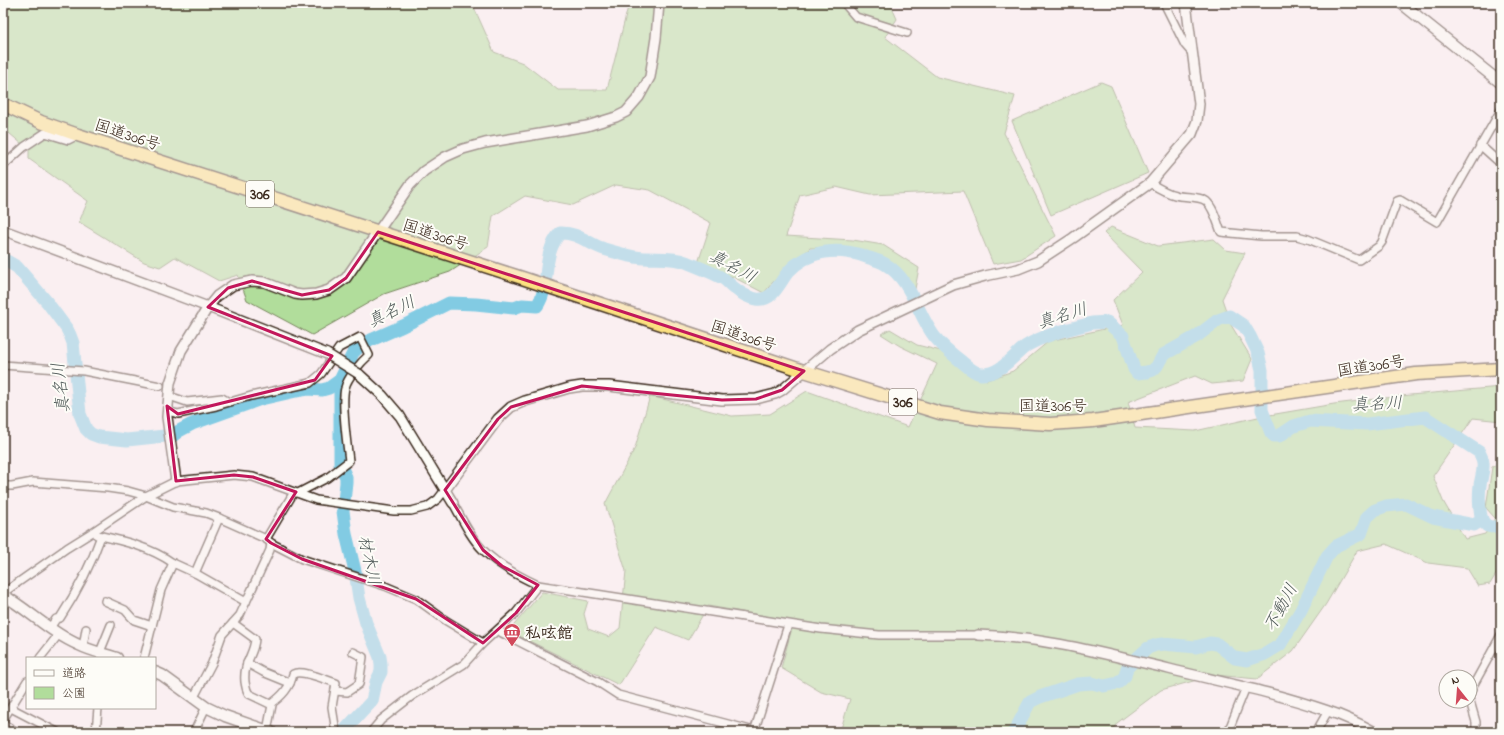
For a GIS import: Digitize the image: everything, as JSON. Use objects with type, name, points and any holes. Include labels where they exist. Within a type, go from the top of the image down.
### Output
[{"type":"highway","name":"国道306号","points":[[3,104],[41,122],[78,135],[519,277],[804,371],[940,413],[988,420],[1050,424],[1093,422],[1416,374],[1501,369]]},
{"type":"main road","points":[[1401,3],[1501,82]]},
{"type":"main road","points":[[3,594],[54,631],[83,647],[115,657]]},
{"type":"main road","points":[[156,672],[162,675],[206,706],[225,716],[269,731]]},
{"type":"street","points":[[176,481],[167,417],[170,383],[176,361],[208,307],[217,296],[228,288],[239,283],[252,281],[264,282],[295,294],[302,295],[316,294],[329,290],[346,278],[410,185],[424,171],[445,157],[463,149],[485,143],[587,126],[616,117],[626,112],[639,97],[650,77],[659,3]]},
{"type":"street","points":[[844,3],[856,17],[907,33]]},
{"type":"street","points":[[1164,3],[1185,45],[1192,53]]},
{"type":"street","points":[[3,594],[67,548],[146,496],[176,481],[234,475],[253,477],[316,500],[394,511],[411,511],[427,507],[438,499],[498,419],[511,407],[525,401],[569,388],[582,386],[609,386],[722,400],[756,399],[770,396],[782,390],[830,349],[858,330],[953,285],[1018,269],[1038,261],[1150,183],[1192,134],[1197,121],[1199,104],[1186,3]]},
{"type":"street","points":[[1150,183],[1176,196],[1200,198],[1205,201],[1213,213],[1221,232],[1261,236],[1297,236],[1359,260],[1379,246],[1382,242],[1397,201],[1400,200],[1437,222],[1501,110]]},
{"type":"street","points":[[3,166],[24,147],[45,133],[68,140],[78,135]]},
{"type":"street","points":[[1480,145],[1501,164]]},
{"type":"street","points":[[3,230],[208,307],[327,354],[359,374],[382,395],[400,416],[470,533],[483,550],[502,566],[538,585],[788,625],[879,635],[1000,636],[1038,640],[1080,647],[1246,687],[1328,711],[1375,732]]},
{"type":"street","points":[[167,406],[171,412],[178,414],[310,383],[320,374],[339,348],[360,337],[369,355],[362,360],[345,388],[344,403],[349,461],[327,478],[296,493],[269,541],[270,550],[240,615],[222,635],[212,663],[194,697]]},
{"type":"street","points":[[3,365],[84,371],[160,386]]},
{"type":"street","points":[[175,398],[187,402],[222,398],[229,402]]},
{"type":"street","points":[[3,486],[33,482],[49,482],[108,488],[146,496],[173,506],[206,513],[269,541],[302,559],[349,574],[416,599],[445,620],[483,643]]},
{"type":"street","points":[[195,573],[219,518]]},
{"type":"street","points":[[93,532],[95,535],[145,547],[246,602]]},
{"type":"street","points":[[41,657],[54,631],[56,619],[60,618],[94,558],[100,536]]},
{"type":"street","points":[[144,657],[162,586],[173,563]]},
{"type":"street","points":[[371,732],[381,720],[412,696],[464,664],[483,643],[516,613],[538,585]]},
{"type":"street","points":[[105,602],[125,610],[134,620],[152,626]]},
{"type":"street","points":[[233,623],[255,639],[244,672],[247,691],[249,694],[272,705],[269,731]]},
{"type":"street","points":[[100,652],[111,625]]},
{"type":"street","points":[[498,630],[598,682],[618,695],[755,732],[788,625]]},
{"type":"street","points":[[83,647],[86,629]]},
{"type":"street","points":[[1478,677],[1501,635]]},
{"type":"street","points":[[334,691],[347,692],[358,684],[363,657],[353,652]]},
{"type":"street","points":[[247,663],[263,672],[290,683]]},
{"type":"street","points":[[270,704],[283,694],[290,683],[293,674],[296,672],[336,683],[332,706],[336,732]]},
{"type":"street","points":[[3,720],[8,708],[26,682]]},
{"type":"street","points":[[1228,732],[1246,687]]},
{"type":"street","points":[[194,732],[206,706]]},
{"type":"street","points":[[8,708],[57,732]]},
{"type":"street","points":[[96,732],[98,709]]},
{"type":"street","points":[[1472,709],[1476,722],[1476,732]]},
{"type":"street","points":[[1316,732],[1328,711]]},
{"type":"highlighted area","points":[[378,232],[804,371],[782,390],[756,399],[722,400],[582,386],[511,407],[498,419],[445,490],[483,550],[502,566],[538,585],[516,613],[483,643],[416,599],[302,559],[266,539],[296,492],[253,477],[234,475],[176,481],[167,406],[178,414],[315,380],[332,356],[208,307],[228,288],[252,281],[302,295],[329,290],[346,278]]},
{"type":"green space","points":[[3,3],[472,3],[494,52],[523,63],[558,90],[607,90],[629,3],[890,3],[897,19],[885,37],[937,77],[1015,96],[1004,133],[1056,236],[1021,259],[993,264],[963,191],[870,195],[836,187],[800,195],[786,236],[853,240],[883,245],[919,268],[914,294],[899,272],[891,264],[878,257],[859,251],[819,248],[810,248],[773,282],[764,293],[733,277],[698,263],[711,223],[650,190],[616,185],[573,205],[525,196],[493,216],[488,247],[450,272],[384,294],[312,335],[247,300],[238,275],[219,281],[175,257],[160,267],[144,262],[79,222],[88,201],[29,159],[29,150],[3,128],[3,110],[10,99],[3,93]]},
{"type":"green space","points":[[1101,82],[1111,86],[1148,173],[1051,215],[1012,121]]},
{"type":"green space","points":[[1111,227],[1158,246],[1214,239],[1226,250],[1245,253],[1222,299],[1231,325],[1252,359],[1243,381],[1212,384],[1195,376],[1128,402],[1135,428],[1195,431],[1258,417],[1334,404],[1410,395],[1501,387],[1501,421],[1473,418],[1433,476],[1443,501],[1465,539],[1485,534],[1495,518],[1486,508],[1492,467],[1501,463],[1501,566],[1490,584],[1478,586],[1467,568],[1428,563],[1386,544],[1357,551],[1326,604],[1293,651],[1257,679],[1215,675],[1161,690],[1117,723],[1111,732],[840,732],[850,699],[821,692],[781,668],[794,621],[708,606],[688,640],[656,627],[619,685],[509,631],[542,592],[588,601],[584,614],[588,629],[609,637],[620,628],[626,571],[605,504],[635,448],[650,396],[732,416],[770,414],[807,391],[908,427],[937,364],[900,346],[881,334],[890,329],[917,345],[945,352],[969,374],[987,380],[1013,371],[1049,341],[1123,325],[1113,300],[1142,272],[1104,233]]},
{"type":"waterway","name":"真名川","points":[[3,259],[17,267],[47,302],[70,335],[73,343],[80,414],[86,429],[91,434],[99,437],[127,440],[174,435],[192,424],[261,399],[308,389],[322,390],[329,388],[340,380],[353,353],[359,347],[449,303],[514,308],[522,305],[537,306],[544,289],[550,251],[560,233],[572,234],[598,247],[635,257],[674,259],[686,262],[719,276],[741,293],[756,299],[767,298],[771,295],[795,265],[812,255],[831,251],[841,251],[861,255],[885,264],[894,270],[907,287],[934,336],[969,368],[981,374],[1000,368],[1026,346],[1042,338],[1092,323],[1107,322],[1123,336],[1134,369],[1137,373],[1147,372],[1153,370],[1157,366],[1163,355],[1197,336],[1218,320],[1229,316],[1244,326],[1258,353],[1262,370],[1262,410],[1271,433],[1274,436],[1279,436],[1294,426],[1310,421],[1367,424],[1425,417],[1479,452],[1483,466],[1479,494],[1480,512],[1483,522],[1486,525],[1493,527],[1501,526]]},
{"type":"waterway","name":"材木川","points":[[340,380],[340,464],[346,477],[343,511],[346,534],[355,571],[359,598],[366,623],[380,657],[381,664],[381,672],[376,682],[372,701],[343,732]]},
{"type":"waterway","name":"不動川","points":[[1014,732],[1030,702],[1078,684],[1092,683],[1104,686],[1118,683],[1125,676],[1127,668],[1148,648],[1156,645],[1163,644],[1196,647],[1210,643],[1217,644],[1235,658],[1247,660],[1265,654],[1280,645],[1301,610],[1327,556],[1336,546],[1361,534],[1367,517],[1375,510],[1386,506],[1406,504],[1433,517],[1474,525],[1482,520]]},
{"type":"railway","points":[[3,719],[25,732]]},
{"type":"place","name":"私呟館","points":[[512,647]]}]
